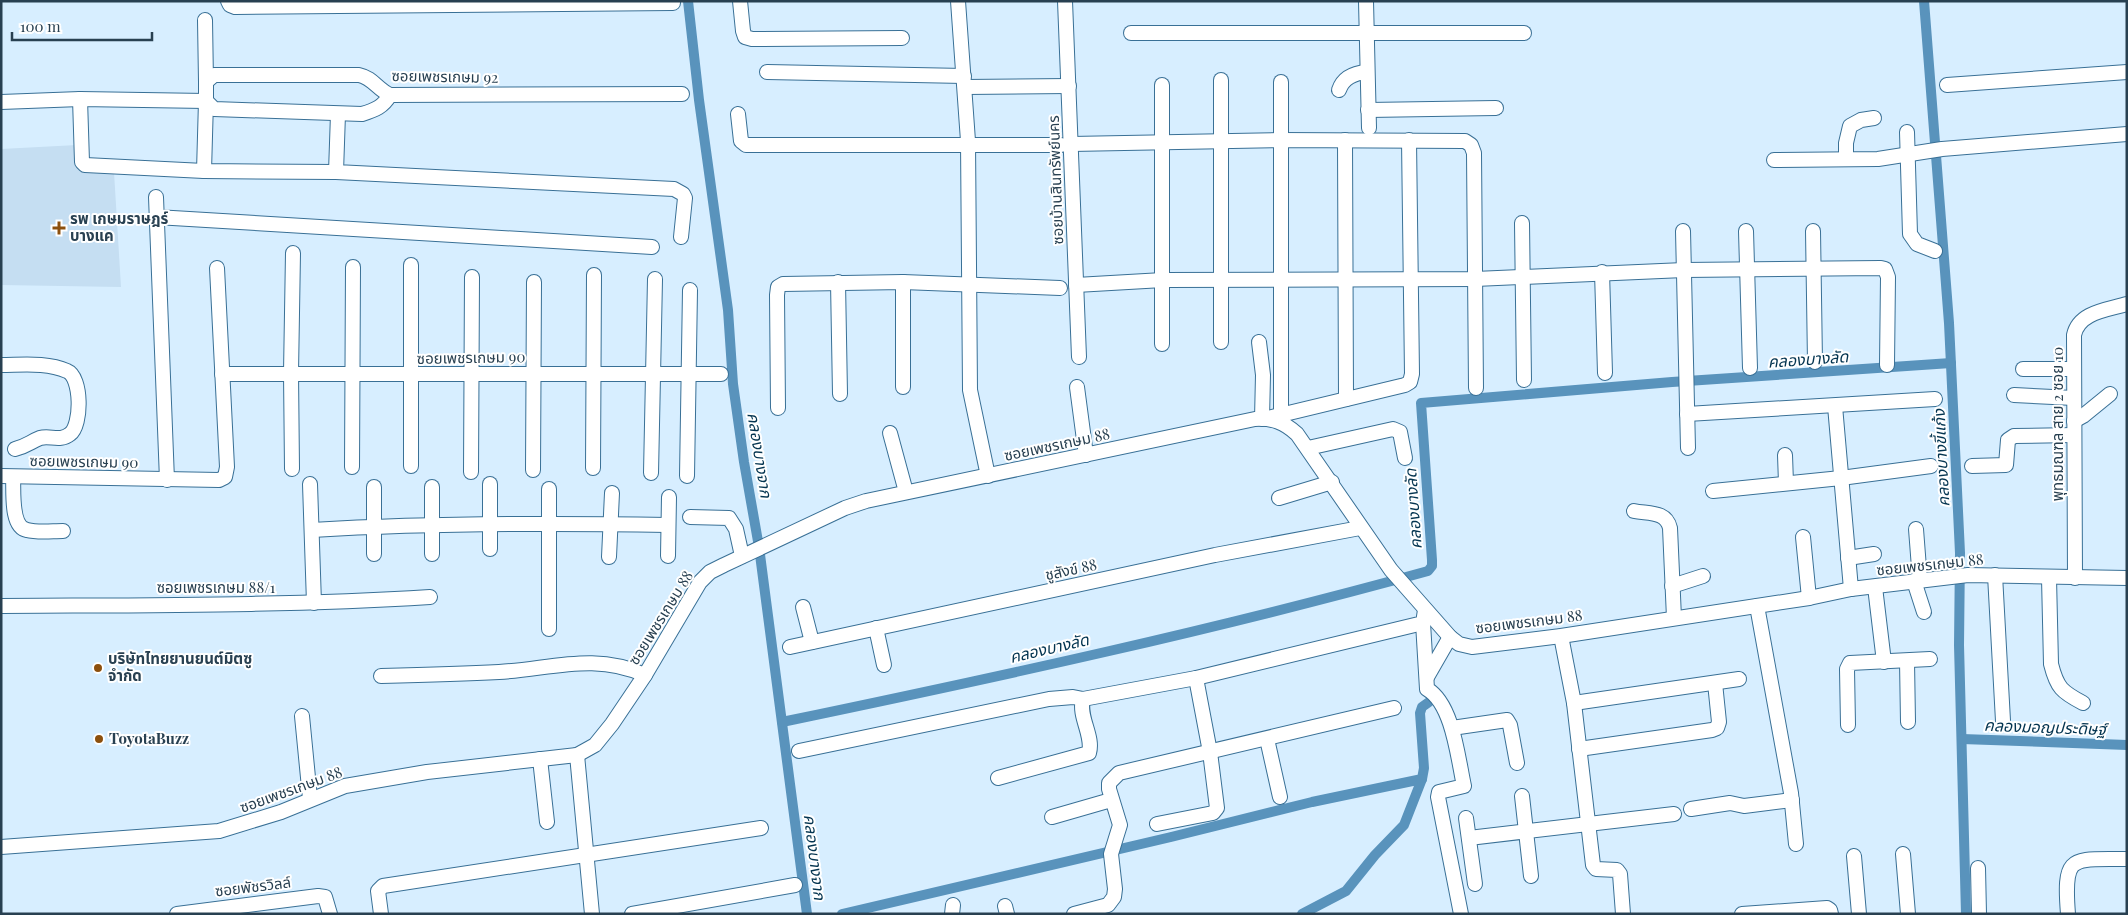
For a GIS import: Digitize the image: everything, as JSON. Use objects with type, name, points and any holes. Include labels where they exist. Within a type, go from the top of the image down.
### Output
[{"type":"street","points":[[228,1],[230,5],[235,7],[673,3]]},
{"type":"street","points":[[740,1],[742,31],[745,37],[752,39],[902,38]]},
{"type":"street","points":[[958,1],[968,146],[970,390],[988,476]]},
{"type":"street","name":"ซอยบ้านสินทรัพย์นคร","points":[[1065,1],[1069,86],[1066,144],[1079,357]]},
{"type":"street","points":[[1366,1],[1366,72],[1369,128]]},
{"type":"street","points":[[204,20],[206,82],[204,171]]},
{"type":"street","points":[[1131,33],[1524,32]]},
{"type":"street","points":[[766,72],[1069,86]]},
{"type":"street","points":[[1339,90],[1341,83],[1352,75],[1357,72],[1366,72]]},
{"type":"street","points":[[1947,85],[2127,72]]},
{"type":"street","name":"ซอยเพชรเกษม 92","points":[[206,82],[214,75],[359,75],[373,80],[382,92],[390,95],[682,94]]},
{"type":"street","points":[[1221,80],[1221,342]]},
{"type":"street","points":[[1282,82],[1282,415]]},
{"type":"street","points":[[1162,85],[1162,344]]},
{"type":"street","points":[[1,102],[80,99],[206,101],[214,109],[362,114],[376,110],[385,103],[390,95]]},
{"type":"street","points":[[80,99],[82,162],[85,165],[204,171],[336,172],[674,189],[684,194],[685,198],[681,237]]},
{"type":"street","points":[[1368,110],[1496,108]]},
{"type":"street","points":[[336,172],[338,114]]},
{"type":"street","points":[[738,114],[740,141],[746,145],[968,146],[1281,140],[1465,141],[1471,145],[1474,153],[1476,388]]},
{"type":"street","points":[[1846,159],[1846,142],[1850,126],[1861,120],[1874,118]]},
{"type":"street","points":[[1907,132],[1910,234],[1917,244],[1935,251]]},
{"type":"street","points":[[1774,160],[1878,159],[1936,149],[2127,134]]},
{"type":"street","points":[[1345,140],[1346,399]]},
{"type":"street","points":[[1259,342],[1265,419],[1405,385],[1410,382],[1412,374],[1409,140]]},
{"type":"street","points":[[156,197],[167,480]]},
{"type":"street","points":[[156,217],[652,247]]},
{"type":"street","points":[[1522,223],[1524,380]]},
{"type":"street","points":[[1683,231],[1688,448]]},
{"type":"street","points":[[1746,231],[1750,368]]},
{"type":"street","points":[[1813,231],[1815,362]]},
{"type":"street","points":[[292,469],[293,253]]},
{"type":"street","points":[[411,265],[412,466]]},
{"type":"street","points":[[352,467],[353,267]]},
{"type":"street","name":"ซอยเพชรเกษม 90","points":[[7,476],[167,480],[219,480],[225,477],[227,467],[217,268]]},
{"type":"street","points":[[1076,285],[1163,280],[1475,279],[1602,272],[1885,269],[1888,277],[1887,365]]},
{"type":"street","points":[[1602,272],[1604,373]]},
{"type":"street","points":[[593,468],[594,275]]},
{"type":"street","points":[[471,472],[472,277]]},
{"type":"street","points":[[651,473],[655,279]]},
{"type":"street","points":[[533,470],[534,282]]},
{"type":"street","points":[[838,282],[840,394]]},
{"type":"street","points":[[903,282],[904,387]]},
{"type":"street","points":[[778,408],[777,296],[778,287],[783,284],[903,282],[1060,288]]},
{"type":"street","points":[[687,476],[690,290]]},
{"type":"street","name":"พุทธมณฑล สาย 2 ซอย 10","points":[[2075,578],[2074,335],[2079,322],[2088,316],[2127,304]]},
{"type":"street","points":[[1,365],[46,366],[68,371],[74,378],[78,393],[75,429],[70,434],[56,439],[42,437],[28,446],[15,448]]},
{"type":"street","points":[[2023,369],[2074,369]]},
{"type":"street","name":"ซอยเพชรเกษม 90","points":[[222,374],[412,375],[594,372],[721,374]]},
{"type":"street","points":[[1077,387],[1086,455]]},
{"type":"street","points":[[1972,466],[2006,465],[2008,440],[2012,436],[2074,428],[2083,416],[2110,394]]},
{"type":"street","points":[[2014,395],[2074,398]]},
{"type":"street","points":[[1687,414],[1935,399]]},
{"type":"street","points":[[1835,406],[1851,589]]},
{"type":"street","name":"ซอยเพชรเกษม 88","points":[[1,847],[218,831],[281,812],[310,798],[339,788],[373,780],[577,755],[595,745],[612,724],[645,675],[700,582],[710,572],[770,542],[845,508],[906,492],[1265,419],[1277,420],[1288,426],[1308,448],[1332,482],[1360,528],[1404,585],[1424,616],[1459,644],[1472,647],[1561,636],[1809,598],[1851,589],[1968,575],[1995,574],[2049,578],[2127,578]]},
{"type":"street","points":[[1308,448],[1393,429],[1400,432],[1405,458]]},
{"type":"street","points":[[890,433],[906,492]]},
{"type":"street","points":[[1785,455],[1786,483]]},
{"type":"street","points":[[1713,491],[1841,478],[1931,466]]},
{"type":"street","points":[[7,476],[15,515],[21,528],[27,530],[63,531]]},
{"type":"street","points":[[1279,498],[1332,482]]},
{"type":"street","points":[[310,484],[314,603]]},
{"type":"street","points":[[490,484],[490,549]]},
{"type":"street","points":[[374,487],[374,554]]},
{"type":"street","points":[[432,487],[432,554]]},
{"type":"street","points":[[549,490],[549,629]]},
{"type":"street","points":[[609,557],[612,493]]},
{"type":"street","points":[[668,556],[669,497]]},
{"type":"street","points":[[1634,511],[1662,516],[1668,520],[1674,618]]},
{"type":"street","points":[[690,517],[729,518],[747,554]]},
{"type":"street","points":[[312,530],[374,526],[668,525]]},
{"type":"street","name":"ชูสังข์ 88","points":[[790,647],[1215,555],[1360,528]]},
{"type":"street","points":[[1916,529],[1917,581],[1924,612]]},
{"type":"street","points":[[1803,537],[1809,598]]},
{"type":"street","points":[[1848,558],[1874,554]]},
{"type":"street","points":[[1995,574],[2003,721]]},
{"type":"street","points":[[1672,586],[1703,576]]},
{"type":"street","points":[[2049,578],[2051,664],[2054,677],[2059,688],[2083,702]]},
{"type":"street","points":[[1875,587],[1884,662]]},
{"type":"street","name":"ซอยเพชรเกษม 88/1","points":[[1,606],[314,603],[430,597]]},
{"type":"street","points":[[1757,606],[1792,800],[1796,844]]},
{"type":"street","points":[[803,607],[812,642]]},
{"type":"street","points":[[799,750],[956,720],[1049,699],[1073,697],[1083,699],[1196,678],[1424,616],[1427,690],[1434,694],[1440,702],[1452,728],[1464,786],[1439,792],[1438,797],[1462,914]]},
{"type":"street","points":[[876,628],[884,666]]},
{"type":"street","points":[[1561,636],[1574,703],[1593,865],[1596,869],[1617,870],[1620,874],[1623,914]]},
{"type":"street","points":[[1427,677],[1450,637]]},
{"type":"street","points":[[1848,725],[1848,666],[1855,662],[1930,659]]},
{"type":"street","points":[[1907,661],[1908,722]]},
{"type":"street","points":[[381,676],[500,672],[582,662],[625,667],[645,675]]},
{"type":"street","points":[[1157,824],[1216,811],[1217,808],[1210,752],[1196,678]]},
{"type":"street","points":[[1574,703],[1739,679]]},
{"type":"street","points":[[1580,749],[1717,728],[1719,722],[1715,683]]},
{"type":"street","points":[[998,778],[1088,753],[1090,746],[1081,710],[1083,699]]},
{"type":"street","points":[[1074,914],[1108,905],[1114,898],[1112,851],[1120,826],[1111,800],[1109,783],[1119,773],[1394,708]]},
{"type":"street","points":[[302,716],[310,798]]},
{"type":"street","points":[[1452,728],[1507,720],[1510,726],[1517,763]]},
{"type":"street","points":[[1267,738],[1280,797]]},
{"type":"street","points":[[577,755],[592,914]]},
{"type":"street","points":[[540,759],[547,822]]},
{"type":"street","points":[[1522,796],[1531,876]]},
{"type":"street","points":[[1052,817],[1111,800]]},
{"type":"street","points":[[1691,809],[1730,803],[1744,806],[1792,800]]},
{"type":"street","points":[[1469,838],[1674,814]]},
{"type":"street","points":[[1466,818],[1475,884]]},
{"type":"street","points":[[381,914],[378,892],[383,886],[761,828]]},
{"type":"street","points":[[1903,854],[1908,914]]},
{"type":"street","points":[[1854,856],[1859,914]]},
{"type":"street","points":[[2068,914],[2067,876],[2068,869],[2073,864],[2087,860],[2127,859]]},
{"type":"street","points":[[1978,868],[1979,914]]},
{"type":"street","points":[[632,914],[654,912],[795,885]]},
{"type":"street","name":"ซอยพัชรวิลล์","points":[[185,913],[259,908],[318,896],[325,897],[330,909]]},
{"type":"street","points":[[1742,914],[1826,908],[1830,910],[1831,914]]},
{"type":"shaded area","name":"รพ เกษมราษฎร์ บางแค","points":[[77,145],[78,170],[114,172],[121,287],[1,285],[1,149]]},
{"type":"waterway","name":"คลองบางจาก","points":[[688,1],[699,100],[728,310],[733,384],[759,547],[807,914]]},
{"type":"waterway","name":"คลองบางขี้แก้ง","points":[[1924,1],[1949,323],[1960,553],[1959,645],[1966,914]]},
{"type":"waterway","name":"คลองบางลัด","points":[[782,722],[1106,652],[1348,593],[1428,571],[1432,566],[1432,560],[1421,403],[1672,382],[1951,363]]},
{"type":"waterway","points":[[842,914],[1312,802],[1422,779],[1424,768],[1420,713],[1422,707],[1429,702]]},
{"type":"waterway","name":"คลองมอญประดิษฐ์","points":[[1962,739],[2127,745]]},
{"type":"waterway","points":[[1302,914],[1346,891],[1375,855],[1404,825],[1422,779]]},
{"type":"place","name":"รพ เกษมราษฎร์ บางแค","points":[[59,228]]},
{"type":"place","name":"บริษัทไทยยานยนต์มิตซู จำกัด","points":[[98,668]]},
{"type":"place","name":"ToyotaBuzz","points":[[99,739]]}]
